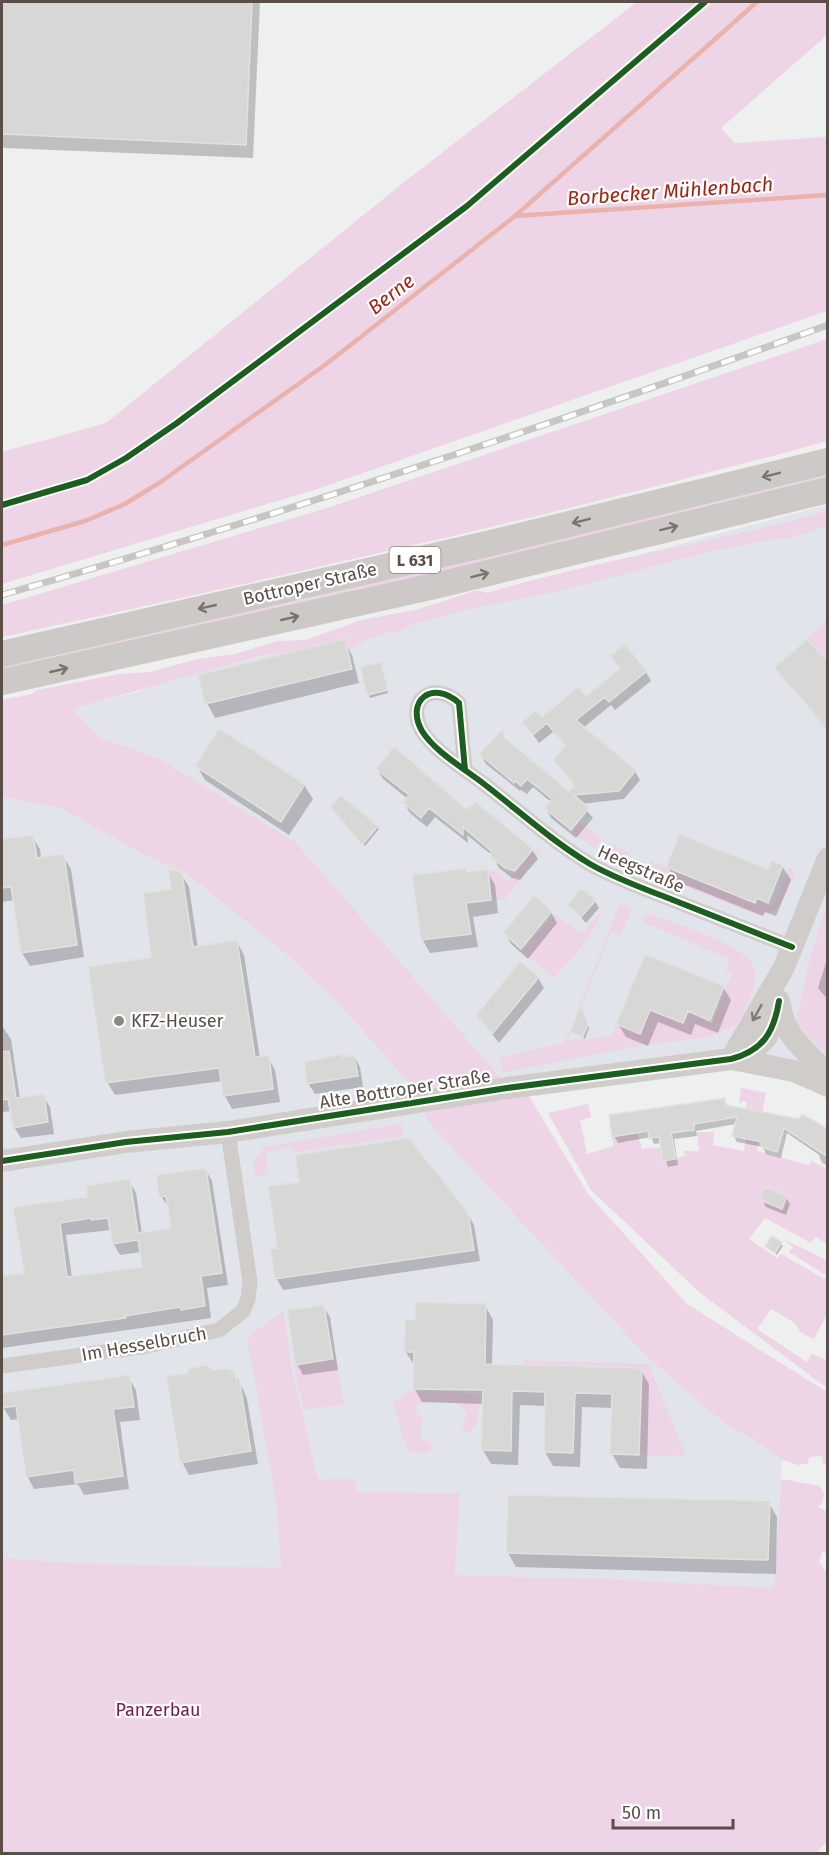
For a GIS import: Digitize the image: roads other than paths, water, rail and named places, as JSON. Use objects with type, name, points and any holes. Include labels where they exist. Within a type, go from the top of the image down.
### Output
[{"type":"main road","name":"Bottroper Straße","points":[[2,654],[487,544],[828,461]]},
{"type":"main road","name":"Bottroper Straße","points":[[2,682],[439,585],[828,490]]},
{"type":"street","name":"Heegstraße","points":[[465,770],[459,703],[442,692],[434,691],[427,694],[421,699],[418,708],[418,722],[422,731],[465,770],[562,846],[610,875],[788,957]]},
{"type":"street","points":[[828,858],[788,957],[731,1059],[798,1072],[828,1086]]},
{"type":"street","points":[[788,957],[779,1000],[783,1020],[792,1038],[828,1076]]},
{"type":"street","name":"Alte Bottroper Straße","points":[[2,1161],[126,1142],[228,1132],[507,1088],[731,1059],[747,1054],[768,1038],[774,1026],[779,1000]]},
{"type":"street","name":"Im Hesselbruch","points":[[2,1366],[166,1342],[219,1330],[239,1316],[248,1299],[250,1282],[228,1132]]},
{"type":"waterway","name":"Berne","points":[[2,545],[85,521],[125,504],[162,481],[325,365],[515,216],[757,2]]},
{"type":"waterway","name":"Borbecker Mühlenbach","points":[[515,216],[828,195]]},
{"type":"railway","points":[[2,595],[314,501],[623,398],[828,325]]},
{"type":"place","name":"KFZ-Heuser","points":[[119,1021]]},
{"type":"park label","name":"Panzerbau","points":[[158,1710]]}]
